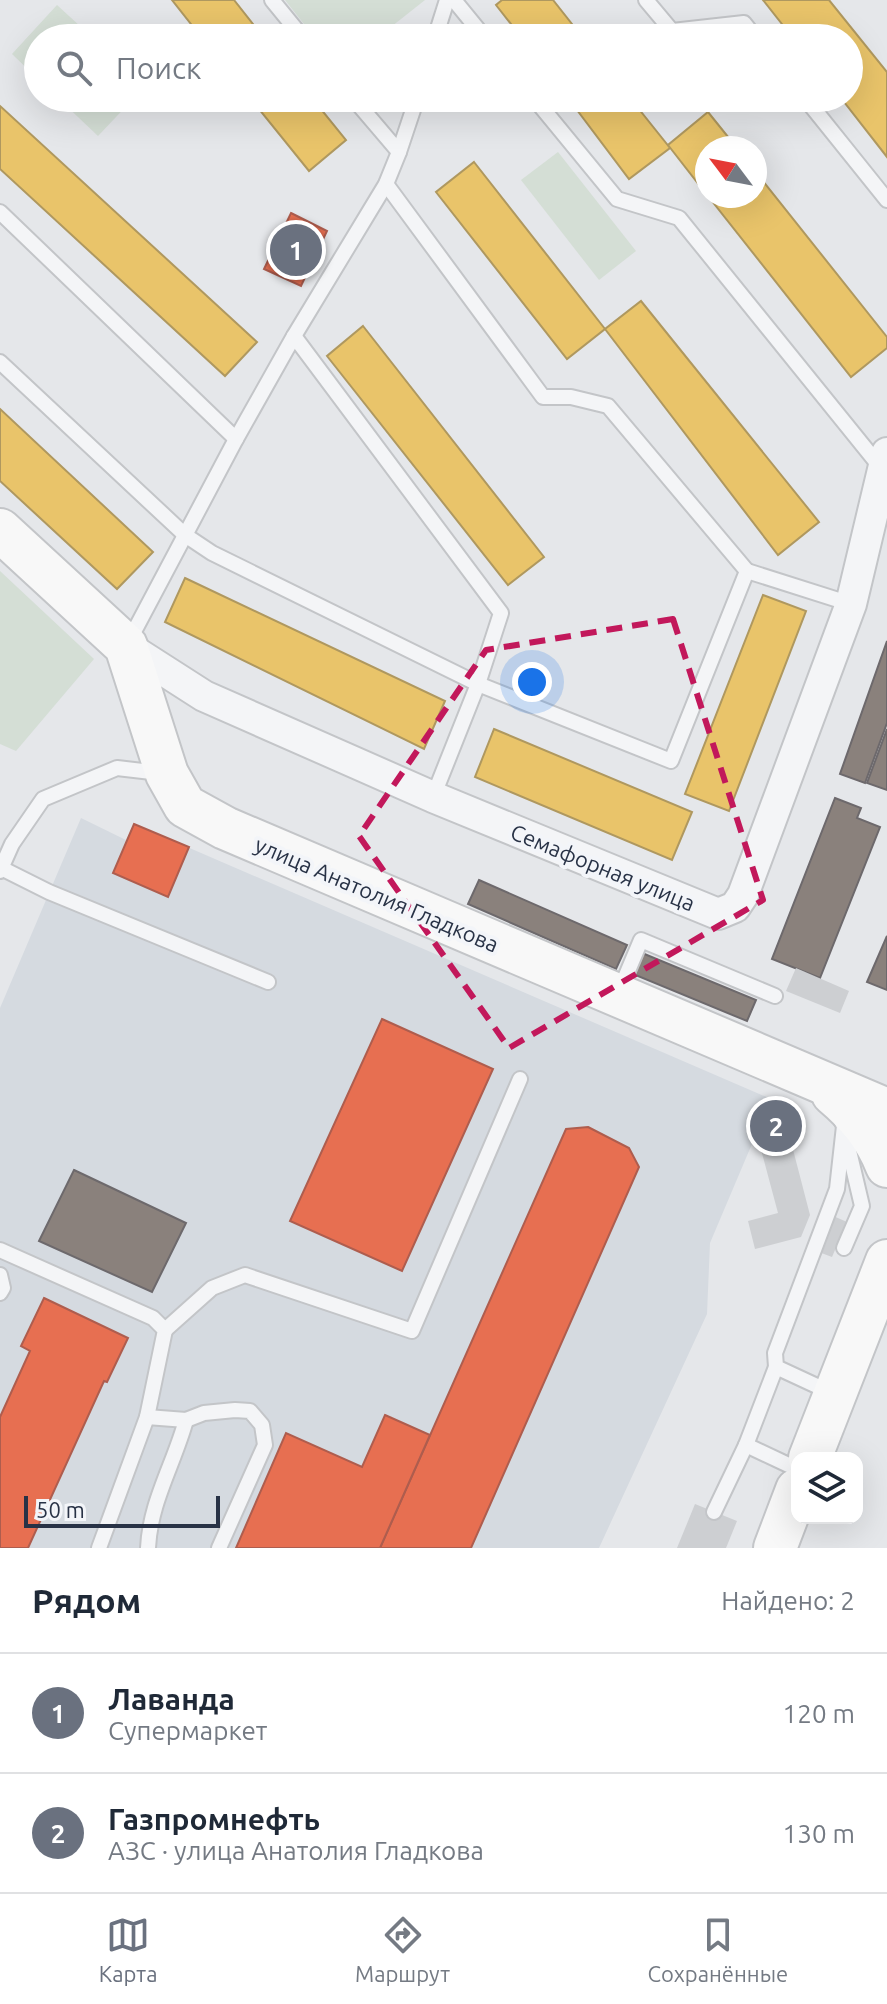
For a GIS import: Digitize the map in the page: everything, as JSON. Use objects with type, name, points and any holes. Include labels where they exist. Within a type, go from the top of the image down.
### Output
[{"type":"main road","name":"улица Анатолия Гладкова","points":[[0,530],[126,646],[167,774],[185,806],[225,828],[887,1110]]},
{"type":"main road","points":[[817,1081],[855,1112],[879,1146],[887,1166]]},
{"type":"main road","points":[[812,1452],[887,1261]]},
{"type":"main road","points":[[775,1548],[791,1506]]},
{"type":"street","name":"Семафорная улица","points":[[126,646],[204,696],[433,797],[718,914],[735,907],[743,895],[851,604],[884,461]]},
{"type":"lane","points":[[272,0],[292,24]]},
{"type":"lane","points":[[439,24],[447,0]]},
{"type":"lane","points":[[454,0],[474,24]]},
{"type":"lane","points":[[646,0],[666,24]]},
{"type":"lane","points":[[365,112],[399,152]]},
{"type":"lane","points":[[126,646],[236,439],[386,184],[412,112]]},
{"type":"lane","points":[[546,112],[617,199],[679,218],[884,461]]},
{"type":"lane","points":[[816,112],[887,200]]},
{"type":"lane","points":[[386,184],[543,397],[571,397],[608,406],[747,571],[851,604]]},
{"type":"lane","points":[[0,212],[236,439]]},
{"type":"lane","points":[[294,336],[501,613],[478,684],[433,797]]},
{"type":"lane","points":[[0,362],[185,535],[212,553],[478,684],[671,761],[747,571]]},
{"type":"lane","points":[[167,774],[117,768],[43,799],[12,844],[1,870],[268,982]]},
{"type":"lane","points":[[618,997],[641,940],[775,996]]},
{"type":"lane","points":[[99,1548],[147,1417],[165,1330],[212,1288],[245,1275],[412,1331],[520,1079]]},
{"type":"lane","points":[[817,1081],[844,1126],[862,1206],[844,1248]]},
{"type":"lane","points":[[714,1512],[746,1445],[776,1367],[775,1353],[837,1189],[844,1126]]},
{"type":"lane","points":[[0,1250],[153,1318],[165,1330]]},
{"type":"lane","points":[[0,1275],[3,1288],[0,1293]]},
{"type":"lane","points":[[776,1367],[835,1395]]},
{"type":"lane","points":[[147,1417],[186,1420],[204,1413],[250,1411],[262,1425],[265,1445],[219,1548]]},
{"type":"lane","points":[[148,1548],[149,1529],[157,1499],[180,1444],[186,1420]]},
{"type":"lane","points":[[746,1445],[791,1466]]},
{"type":"highlighted area","points":[[673,619],[763,900],[509,1048],[359,836],[486,650]]},
{"type":"shaded area","points":[[285,0],[425,0],[395,24],[304,24]]},
{"type":"shaded area","points":[[57,5],[78,24],[40,24]]},
{"type":"shaded area","points":[[24,41],[24,66],[12,54]]},
{"type":"shaded area","points":[[73,112],[121,112],[98,136]]},
{"type":"shaded area","points":[[558,152],[636,251],[599,280],[521,180]]},
{"type":"shaded area","points":[[0,571],[94,659],[16,751],[0,744]]},
{"type":"shaded area","points":[[81,818],[126,840],[134,824],[771,1099],[710,1243],[707,1314],[599,1548],[0,1548],[0,1008]]},
{"type":"building: Жильё","points":[[172,0],[234,0],[253,24],[191,24]]},
{"type":"building: Жильё","points":[[502,0],[553,0],[572,24],[511,24],[496,5]]},
{"type":"building: Жильё","points":[[763,0],[829,0],[848,24],[782,24]]},
{"type":"building: Жильё","points":[[863,42],[887,72],[887,157],[852,112],[863,112]]},
{"type":"building: Жильё","points":[[0,106],[257,342],[225,376],[0,169]]},
{"type":"building: Жильё","points":[[261,112],[323,112],[346,140],[309,171]]},
{"type":"building: Жильё","points":[[579,112],[641,112],[670,148],[629,179]]},
{"type":"building: Жильё","points":[[708,112],[727,136],[695,136],[695,180],[668,145]]},
{"type":"building: Жильё","points":[[474,162],[605,329],[567,359],[436,192]]},
{"type":"building: Жильё","points":[[767,186],[887,337],[887,348],[851,377],[717,208],[767,208]]},
{"type":"building: Жильё","points":[[641,301],[819,522],[778,555],[605,329]]},
{"type":"building: Жильё","points":[[363,326],[544,557],[508,585],[327,356]]},
{"type":"building: Жильё","points":[[0,409],[153,552],[117,589],[0,481]]},
{"type":"building: Жильё","points":[[185,578],[445,701],[424,749],[165,622]]},
{"type":"building: Жильё","points":[[763,595],[806,611],[729,811],[685,794]]},
{"type":"building: Жильё","points":[[494,729],[692,812],[672,860],[475,777]]},
{"type":"building: Торговля","points":[[291,213],[327,231],[301,286],[264,269]]},
{"type":"building: Торговля","points":[[134,824],[189,847],[168,897],[113,873]]},
{"type":"building: Торговля","points":[[382,1019],[493,1069],[402,1271],[290,1221]]},
{"type":"building: Торговля","points":[[771,1099],[797,1110],[789,1134],[759,1142],[762,1119]]},
{"type":"building: Торговля","points":[[588,1127],[629,1148],[639,1167],[471,1548],[380,1548],[566,1129]]},
{"type":"building: Торговля","points":[[44,1298],[128,1338],[107,1382],[104,1381],[28,1548],[0,1548],[0,1417],[30,1351],[21,1346]]},
{"type":"building: Торговля","points":[[385,1415],[430,1435],[380,1548],[236,1548],[286,1433],[362,1467]]},
{"type":"building: Промзона","points":[[887,641],[887,723],[865,783],[840,774]]},
{"type":"building: Промзона","points":[[887,729],[887,790],[867,783]]},
{"type":"building: Промзона","points":[[835,798],[861,808],[857,818],[880,827],[820,978],[772,959]]},
{"type":"building: Промзона","points":[[479,880],[627,945],[616,969],[468,904]]},
{"type":"building: Промзона","points":[[887,936],[887,990],[867,982]]},
{"type":"building: Промзона","points":[[642,953],[756,1000],[747,1021],[633,974]]},
{"type":"building: Промзона","points":[[74,1170],[186,1223],[152,1292],[39,1241]]},
{"type":"building: Прочее","points":[[796,968],[849,991],[840,1013],[786,991]]},
{"type":"building: Прочее","points":[[789,1134],[810,1215],[801,1237],[755,1249],[748,1221],[778,1213],[759,1142]]},
{"type":"building: Прочее","points":[[831,1215],[847,1222],[832,1257],[816,1251]]},
{"type":"building: Прочее","points":[[695,1504],[737,1521],[726,1548],[677,1548]]},
{"type":"place","name":"Лаванда","points":[[296,250]]},
{"type":"place","name":"Газпромнефть","points":[[776,1126]]}]
